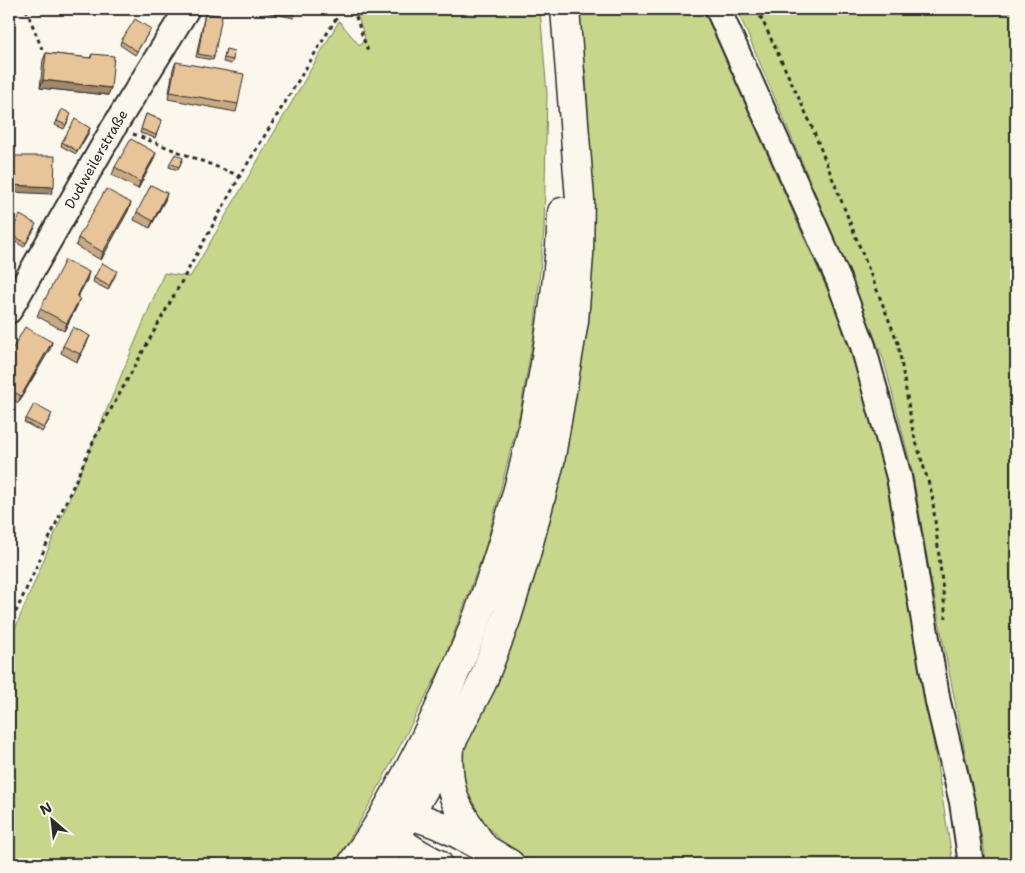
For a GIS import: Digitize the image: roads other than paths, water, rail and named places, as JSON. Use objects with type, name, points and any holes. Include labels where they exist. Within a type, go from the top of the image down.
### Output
[{"type":"main road","points":[[352,864],[397,822],[449,747],[482,682],[507,617],[538,510],[560,410],[574,322],[579,255],[580,198],[565,9]]},
{"type":"main road","points":[[380,864],[397,822],[418,752],[466,647],[490,584],[524,464],[538,402],[557,276],[562,227],[569,48]]},
{"type":"main road","points":[[449,747],[448,767],[450,785],[457,807],[464,820],[485,848]]},
{"type":"main road","points":[[397,822],[427,820],[485,848],[510,864]]},
{"type":"main road","points":[[397,822],[418,854],[438,864]]},
{"type":"street","name":"Dudweilerstraße","points":[[9,311],[114,127],[187,9]]},
{"type":"street","points":[[718,9],[838,281],[864,346],[900,477],[938,702],[962,802],[971,864]]}]
